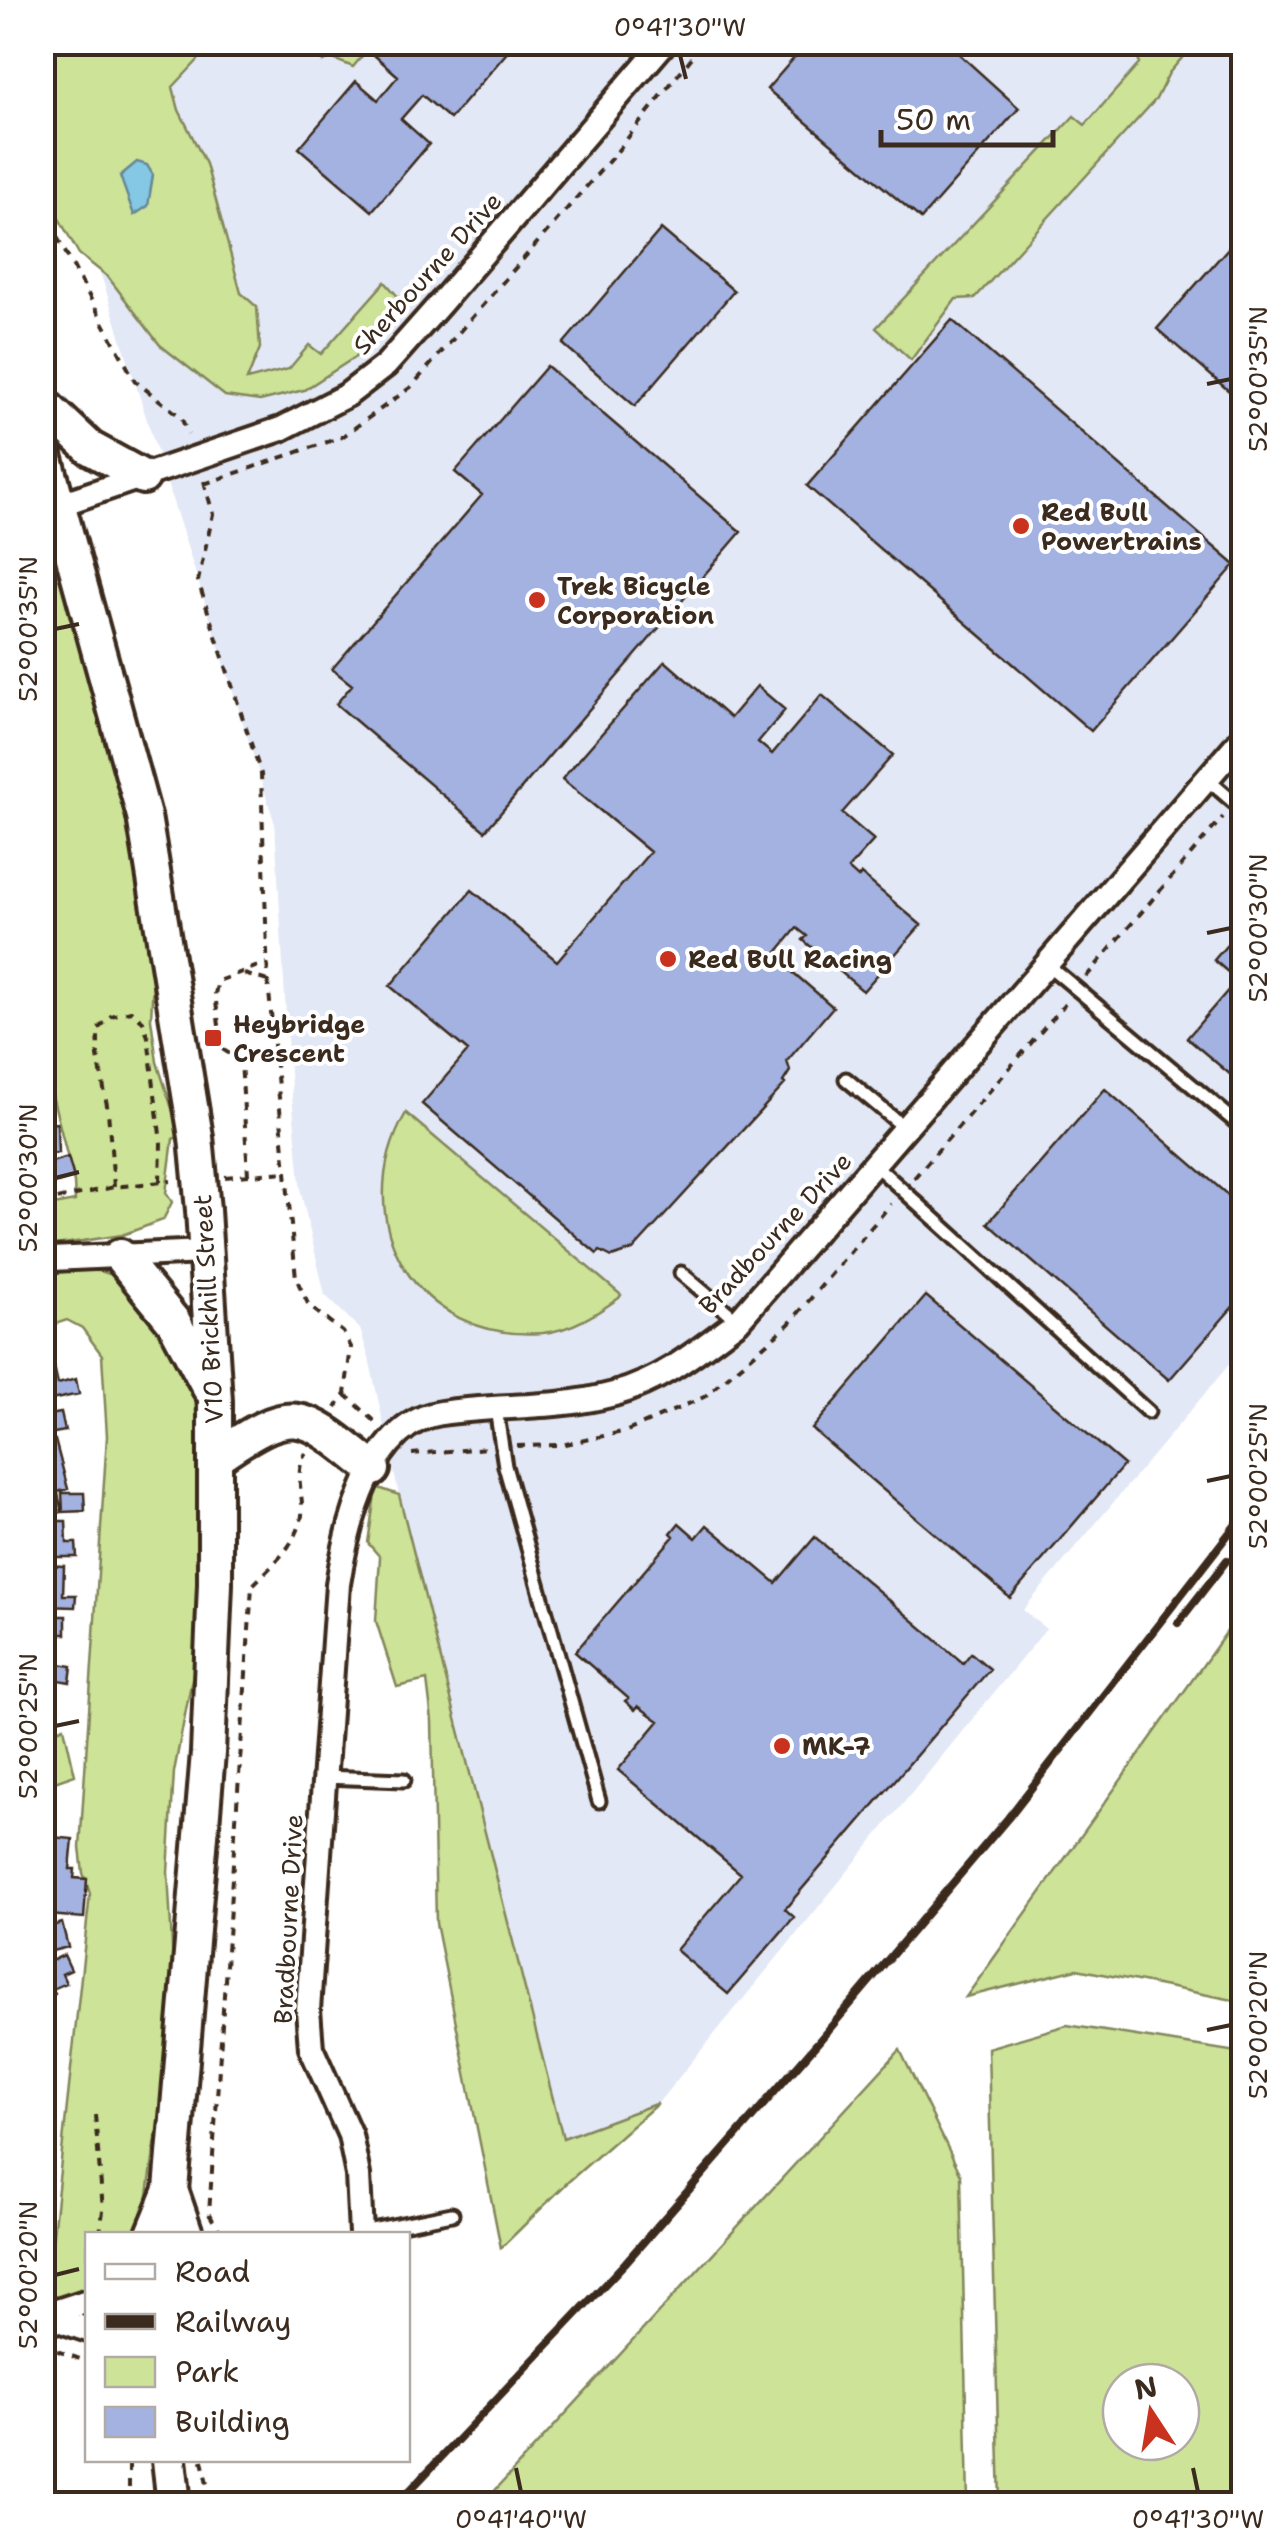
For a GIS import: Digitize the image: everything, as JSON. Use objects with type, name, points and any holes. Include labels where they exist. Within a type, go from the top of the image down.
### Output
[{"type":"street","name":"Sherbourne Drive","points":[[61,504],[198,459],[315,414],[347,395],[386,364],[665,42]]},
{"type":"street","points":[[42,403],[90,448],[142,477]]},
{"type":"street","name":"V10 Brickhill Street","points":[[42,444],[144,816],[196,1138],[216,1401],[216,1584],[208,1752],[171,2190],[153,2232]]},
{"type":"street","name":"Bradbourne Drive","points":[[362,2232],[358,2175],[350,2135],[311,2048],[309,1964],[338,1584],[347,1528],[392,1437],[436,1413],[552,1407],[618,1393],[675,1369],[738,1320],[1244,736]]},
{"type":"street","points":[[42,1263],[51,1259],[204,1252]]},
{"type":"street","points":[[120,1256],[174,1322],[216,1401]]},
{"type":"street","points":[[215,1458],[256,1430],[278,1421],[298,1421],[324,1429],[373,1470]]},
{"type":"street","name":"V10 Brickhill Street","points":[[171,2190],[185,2232]]},
{"type":"street","points":[[45,2316],[85,2302]]},
{"type":"street","points":[[45,2316],[85,2329]]},
{"type":"street","points":[[169,2462],[174,2504]]},
{"type":"lane","points":[[1207,779],[1244,811]]},
{"type":"lane","points":[[1048,965],[1244,1129]]},
{"type":"lane","points":[[846,1079],[906,1129]]},
{"type":"lane","points":[[875,1166],[1148,1412]]},
{"type":"lane","points":[[681,1272],[738,1320]]},
{"type":"lane","points":[[496,1410],[504,1466],[599,1801]]},
{"type":"lane","points":[[323,1777],[404,1780]]},
{"type":"lane","points":[[371,2232],[452,2214]]},
{"type":"path","points":[[42,209],[135,381],[181,417],[213,514],[198,581],[261,774],[268,981],[296,1278],[309,1306],[343,1332],[351,1348],[345,1394],[301,1462],[299,1529],[252,1586],[209,2214],[221,2232]]},
{"type":"path","points":[[248,1175],[241,1061],[222,1048],[215,994],[218,982],[268,962]]},
{"type":"path","points":[[243,974],[268,981]]},
{"type":"path","points":[[114,1187],[98,1029],[111,1016],[132,1011],[143,1021],[148,1037],[161,1142],[160,1182]]},
{"type":"path","points":[[213,1178],[287,1172]]},
{"type":"path","points":[[42,1202],[114,1187],[178,1180]]},
{"type":"path","points":[[95,2114],[103,2210],[100,2232]]},
{"type":"path","points":[[42,2345],[85,2360]]},
{"type":"path","points":[[128,2504],[129,2462]]},
{"type":"path","points":[[202,2462],[211,2504]]},
{"type":"shaded area","points":[[42,43],[1243,43],[1243,1348],[1023,1610],[1046,1629],[658,2103],[563,2139],[399,1495],[369,1358],[360,1329],[325,1295],[301,1193],[288,1052],[275,824],[76,196]]},
{"type":"green space","points":[[42,43],[214,43],[173,87],[179,110],[206,164],[241,293],[257,307],[260,348],[247,380],[289,369],[309,345],[321,354],[385,282],[401,300],[391,326],[360,354],[304,390],[260,401],[225,396],[160,345],[108,277],[79,254],[43,190]]},
{"type":"green space","points":[[300,43],[359,43],[367,50],[353,67],[331,58],[323,62]]},
{"type":"green space","points":[[1138,43],[1195,43],[1169,73],[1156,99],[975,298],[956,299],[911,360],[876,328],[1074,116],[1085,125],[1139,64]]},
{"type":"green space","points":[[43,501],[108,733],[154,961],[151,1019],[157,1062],[181,1136],[173,1139],[166,1193],[172,1202],[163,1220],[122,1235],[43,1247],[42,1207],[75,1201],[42,1055]]},
{"type":"green space","points":[[406,1113],[621,1295],[619,1298],[574,1325],[543,1333],[498,1331],[459,1318],[428,1296],[404,1267],[389,1233],[384,1194],[389,1154]]},
{"type":"green space","points":[[76,1270],[100,1271],[122,1278],[186,1360],[195,1399],[204,1520],[196,1658],[174,1772],[168,1872],[175,2002],[146,2209],[136,2232],[85,2232],[85,2289],[43,2299],[43,2256],[51,2253],[90,1894],[80,1848],[107,1436],[102,1355],[82,1328],[67,1320],[43,1328],[43,1275]]},
{"type":"green space","points":[[376,1487],[399,1495],[563,2138],[658,2103],[568,2182],[501,2248],[436,1923],[432,1721],[427,1680],[397,1687],[376,1621],[380,1557],[368,1543]]},
{"type":"green space","points":[[1243,1609],[1243,2002],[1077,1969],[966,1997]]},
{"type":"green space","points":[[64,1727],[75,1775],[43,1786],[43,1736]]},
{"type":"green space","points":[[1067,2025],[1243,2053],[1243,2504],[1000,2504],[988,2048]]},
{"type":"green space","points":[[900,2050],[961,2175],[968,2504],[492,2504],[489,2497]]},
{"type":"water","points":[[137,162],[147,165],[153,175],[148,206],[134,215],[120,176]]},
{"type":"building","points":[[359,42],[516,42],[450,119],[422,95],[401,119],[429,144],[372,211],[299,148],[356,81],[378,100],[398,76]]},
{"type":"building","points":[[808,42],[946,42],[1019,108],[921,219],[767,89]]},
{"type":"building","points":[[661,229],[734,291],[635,406],[563,344]]},
{"type":"building","points":[[1244,230],[1244,404],[1157,329]]},
{"type":"building","name":"Red Bull Powertrains","points":[[952,320],[1235,565],[1091,731],[807,486]]},
{"type":"building","name":"Trek Bicycle Corporation","points":[[547,366],[741,532],[485,831],[336,704],[352,685],[332,669],[482,495],[455,472]]},
{"type":"building","name":"Red Bull Racing","points":[[665,661],[730,718],[757,686],[785,710],[758,742],[772,754],[822,695],[893,755],[842,813],[874,840],[848,869],[858,878],[861,874],[921,925],[863,991],[803,940],[807,936],[797,928],[774,956],[833,1007],[787,1061],[790,1071],[785,1084],[633,1250],[612,1257],[600,1251],[597,1254],[422,1104],[468,1051],[390,986],[472,890],[557,961],[650,852],[562,779]]},
{"type":"building","points":[[1244,925],[1244,1086],[1187,1038],[1237,980],[1214,960]]},
{"type":"building","points":[[1105,1089],[1244,1209],[1244,1294],[1169,1380],[988,1223]]},
{"type":"building","points":[[57,1123],[58,1153],[42,1154],[42,1124]]},
{"type":"building","points":[[68,1157],[74,1178],[54,1184],[48,1163]]},
{"type":"building","points":[[926,1296],[1124,1465],[1010,1598],[812,1429]]},
{"type":"building","points":[[53,1362],[58,1384],[76,1379],[79,1394],[42,1402],[42,1364]]},
{"type":"building","points":[[61,1413],[65,1431],[43,1435],[42,1416]]},
{"type":"building","points":[[55,1440],[68,1489],[44,1496],[42,1443]]},
{"type":"building","points":[[62,1493],[84,1493],[85,1511],[63,1512]]},
{"type":"building","points":[[58,1494],[62,1512],[42,1516],[42,1497]]},
{"type":"building","points":[[42,1521],[66,1521],[67,1543],[76,1543],[77,1557],[42,1557]]},
{"type":"building","name":"MK-7","points":[[679,1523],[696,1538],[707,1525],[776,1583],[815,1537],[963,1663],[971,1653],[990,1669],[785,1909],[794,1917],[728,1994],[676,1950],[741,1874],[618,1770],[659,1721],[638,1706],[635,1710],[625,1701],[628,1698],[575,1652],[674,1536],[671,1533]]},
{"type":"building","points":[[42,1565],[64,1566],[63,1595],[76,1595],[75,1607],[42,1606]]},
{"type":"building","points":[[44,1616],[66,1616],[66,1634],[44,1634]]},
{"type":"building","points":[[42,1640],[56,1642],[52,1663],[72,1666],[70,1682],[42,1677]]},
{"type":"building","points":[[42,1836],[73,1839],[70,1869],[75,1869],[74,1878],[87,1879],[84,1918],[49,1915],[50,1900],[42,1899]]},
{"type":"building","points":[[62,1923],[68,1947],[44,1953],[42,1929]]},
{"type":"building","points":[[64,1955],[71,1970],[62,1974],[66,1983],[52,1989],[55,1994],[42,2000],[42,1965]]},
{"type":"railway","points":[[397,2504],[625,2263],[819,2041],[1008,1818],[1244,1514]]},
{"type":"railway","points":[[1178,1623],[1227,1560]]},
{"type":"place","name":"Red Bull Powertrains","points":[[1021,526]]},
{"type":"place","name":"Trek Bicycle Corporation","points":[[537,600]]},
{"type":"place","name":"Red Bull Racing","points":[[668,959]]},
{"type":"place","name":"Heybridge Crescent","points":[[213,1038]]},
{"type":"place","name":"MK-7","points":[[782,1746]]}]
